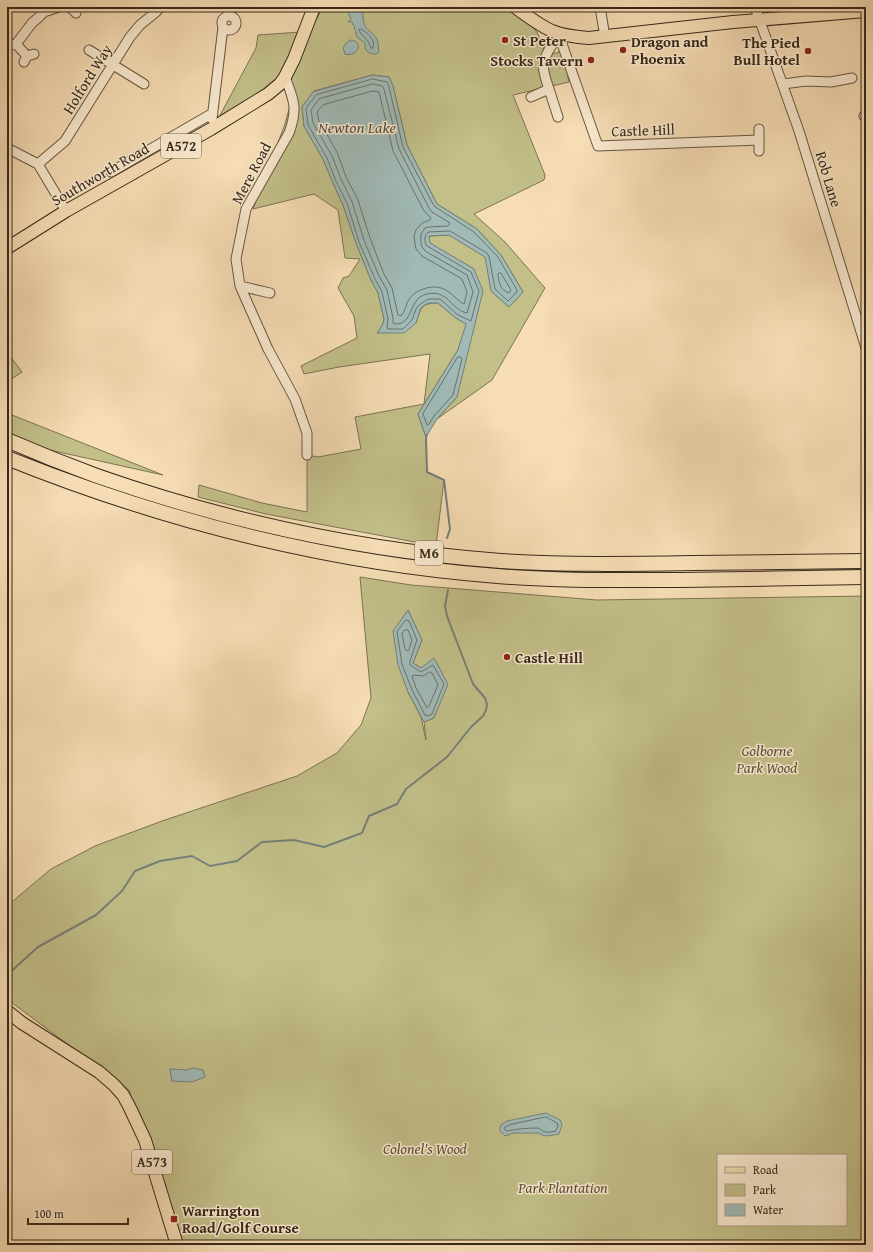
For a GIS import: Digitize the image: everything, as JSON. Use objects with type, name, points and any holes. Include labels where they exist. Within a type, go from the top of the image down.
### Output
[{"type":"highway","name":"M6","points":[[7,440],[97,476],[156,495],[284,529],[372,545],[445,555],[499,560],[597,565],[866,561]]},
{"type":"highway","name":"M6","points":[[7,458],[92,490],[154,511],[216,528],[279,544],[424,568],[499,576],[597,581],[866,576]]},
{"type":"main road","name":"Southworth Road","points":[[7,248],[66,211],[262,100],[285,77],[294,59],[314,7]]},
{"type":"main road","points":[[516,7],[561,37],[589,38],[605,38],[760,20],[866,11]]},
{"type":"main road","name":"A573","points":[[7,1011],[22,1023],[99,1072],[123,1095],[145,1140],[177,1245]]},
{"type":"street","points":[[29,57],[11,45],[44,12],[59,7]]},
{"type":"street","name":"Holford Way","points":[[38,164],[65,141],[130,37],[140,25],[160,7]]},
{"type":"street","points":[[600,7],[605,38]]},
{"type":"street","name":"Rob Lane","points":[[755,7],[799,131],[866,348]]},
{"type":"street","points":[[211,129],[224,27]]},
{"type":"street","points":[[558,117],[543,70],[548,47],[561,37]]},
{"type":"street","name":"Castle Hill","points":[[561,37],[598,146],[759,140]]},
{"type":"street","points":[[89,50],[144,84]]},
{"type":"street","name":"Mere Road","points":[[285,77],[294,103],[294,120],[289,133],[246,209],[236,259],[240,286],[268,349],[296,400],[306,433],[307,455]]},
{"type":"street","points":[[782,84],[806,81],[832,82],[852,78]]},
{"type":"street","points":[[531,97],[549,88]]},
{"type":"street","points":[[112,169],[213,113]]},
{"type":"street","points":[[759,129],[759,152]]},
{"type":"street","points":[[8,150],[38,164],[66,211]]},
{"type":"street","points":[[240,286],[272,295]]},
{"type":"green space","points":[[323,7],[515,7],[537,32],[546,56],[562,51],[569,82],[513,95],[545,175],[544,180],[474,214],[505,242],[545,288],[492,380],[437,419],[457,397],[467,325],[458,350],[418,414],[426,437],[427,472],[444,480],[436,546],[266,514],[198,497],[199,485],[262,503],[307,512],[307,455],[318,457],[361,449],[355,417],[424,404],[430,354],[339,367],[304,374],[301,366],[357,338],[354,316],[338,288],[343,278],[349,276],[360,259],[345,258],[338,210],[314,194],[253,209],[285,124],[292,98],[279,78],[273,87],[217,121],[256,48],[258,35],[300,32],[309,33]],"holes":[[[372,75],[389,77],[393,86],[407,145],[437,204],[477,229],[501,255],[523,292],[509,307],[491,291],[486,257],[449,235],[429,236],[429,243],[474,269],[467,324],[456,318],[438,303],[432,303],[422,307],[416,323],[378,333],[384,319],[378,293],[371,280],[343,205],[323,159],[304,126],[302,107],[314,91]]]},
{"type":"green space","points":[[7,352],[22,372],[7,382]]},
{"type":"green space","points":[[7,413],[163,475],[50,450],[7,432]]},
{"type":"green space","points":[[360,577],[411,585],[597,600],[866,596],[866,1243],[856,1245],[180,1245],[129,1090],[7,999],[7,906],[51,869],[95,846],[162,821],[297,776],[337,753],[361,725],[371,698]],"holes":[[[408,610],[422,640],[413,663],[421,668],[434,718],[424,722],[426,740],[421,717],[408,692]]]},
{"type":"water","points":[[348,7],[362,7],[365,26],[375,36],[378,42],[379,52],[376,54],[368,52],[365,48],[365,43],[357,37],[351,21],[348,22],[351,19],[347,10]]},
{"type":"water","points":[[351,40],[358,44],[358,49],[353,54],[345,54],[343,48],[346,43]]},
{"type":"water","name":"Newton Lake","points":[[372,75],[389,77],[393,86],[407,145],[437,204],[477,229],[501,255],[523,292],[509,307],[491,291],[485,257],[449,235],[429,236],[430,243],[474,269],[483,291],[457,397],[437,419],[426,437],[418,414],[458,350],[466,324],[438,303],[428,303],[420,310],[416,323],[404,333],[377,333],[383,324],[384,319],[378,293],[371,280],[343,205],[323,159],[304,126],[302,107],[313,92]]},
{"type":"water","points":[[408,610],[422,640],[413,663],[421,668],[434,658],[448,684],[434,718],[424,722],[408,692],[398,665],[393,631]]},
{"type":"water","points":[[193,1068],[203,1070],[205,1077],[192,1082],[172,1081],[170,1069],[186,1070]]},
{"type":"water","points":[[546,1113],[560,1120],[562,1125],[559,1134],[546,1136],[539,1133],[514,1133],[505,1136],[500,1131],[500,1126],[507,1121]]},
{"type":"waterway","points":[[427,435],[427,472],[444,480],[450,529],[447,538]]},
{"type":"waterway","points":[[7,975],[38,947],[96,915],[122,891],[135,871],[160,861],[192,856],[210,866],[237,861],[262,842],[294,840],[324,847],[362,833],[369,816],[397,804],[406,789],[447,757],[471,727],[483,716],[486,710],[487,704],[485,698],[473,684],[447,616],[445,606],[448,590]]},
{"type":"place","name":"St Peter","points":[[505,40]]},
{"type":"place","name":"Dragon and Phoenix","points":[[623,50]]},
{"type":"place","name":"The Pied Bull Hotel","points":[[808,51]]},
{"type":"place","name":"Stocks Tavern","points":[[591,60]]},
{"type":"place","name":"Castle Hill","points":[[507,657]]},
{"type":"place","name":"Warrington Road/Golf Course","points":[[174,1219]]},
{"type":"park label","name":"Golborne Park Wood","points":[[767,758]]},
{"type":"park label","name":"Colonel's Wood","points":[[425,1148]]},
{"type":"park label","name":"Park Plantation","points":[[563,1187]]}]
